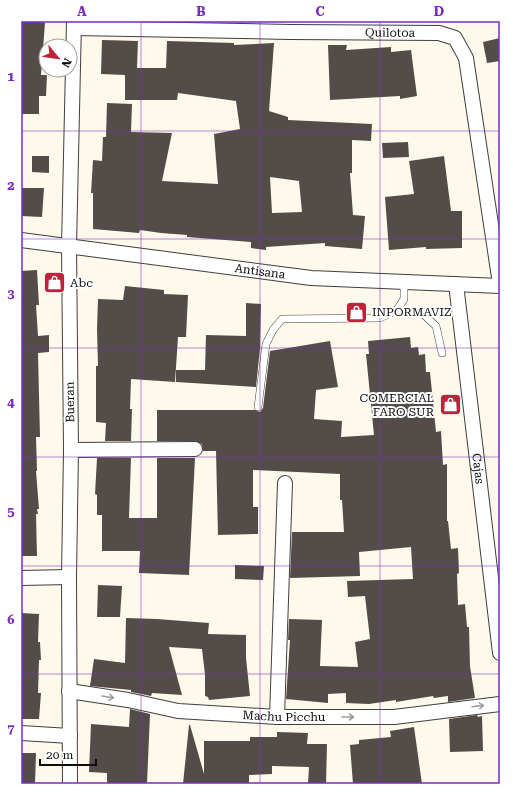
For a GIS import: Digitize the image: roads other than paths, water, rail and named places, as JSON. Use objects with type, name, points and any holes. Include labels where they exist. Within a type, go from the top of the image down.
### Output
[{"type":"street","name":"Quilotoa","points":[[74,24],[295,27],[439,33],[455,38],[466,58],[500,285]]},
{"type":"street","name":"Bueran","points":[[70,784],[69,577],[71,450],[69,246],[74,24]]},
{"type":"street","name":"Antisana","points":[[21,240],[311,278],[500,285]]},
{"type":"street","name":"Cajas","points":[[456,284],[500,654]]},
{"type":"street","points":[[71,450],[195,449]]},
{"type":"street","points":[[277,717],[285,483]]},
{"type":"street","points":[[21,578],[69,577]]},
{"type":"street","name":"Machu Picchu","points":[[69,691],[128,700],[178,711],[277,717],[394,717],[500,704]]},
{"type":"street","points":[[21,733],[70,736]]},
{"type":"lane","points":[[258,407],[266,344],[273,330],[282,319],[380,318],[397,310],[404,300],[404,282]]},
{"type":"lane","points":[[397,310],[422,314],[436,326],[442,353]]},
{"type":"place","name":"Abc","points":[[54,283]]},
{"type":"place","name":"INPORMAVIZ","points":[[357,312]]},
{"type":"place","name":"COMERCIAL FARO SUR","points":[[450,405]]}]
